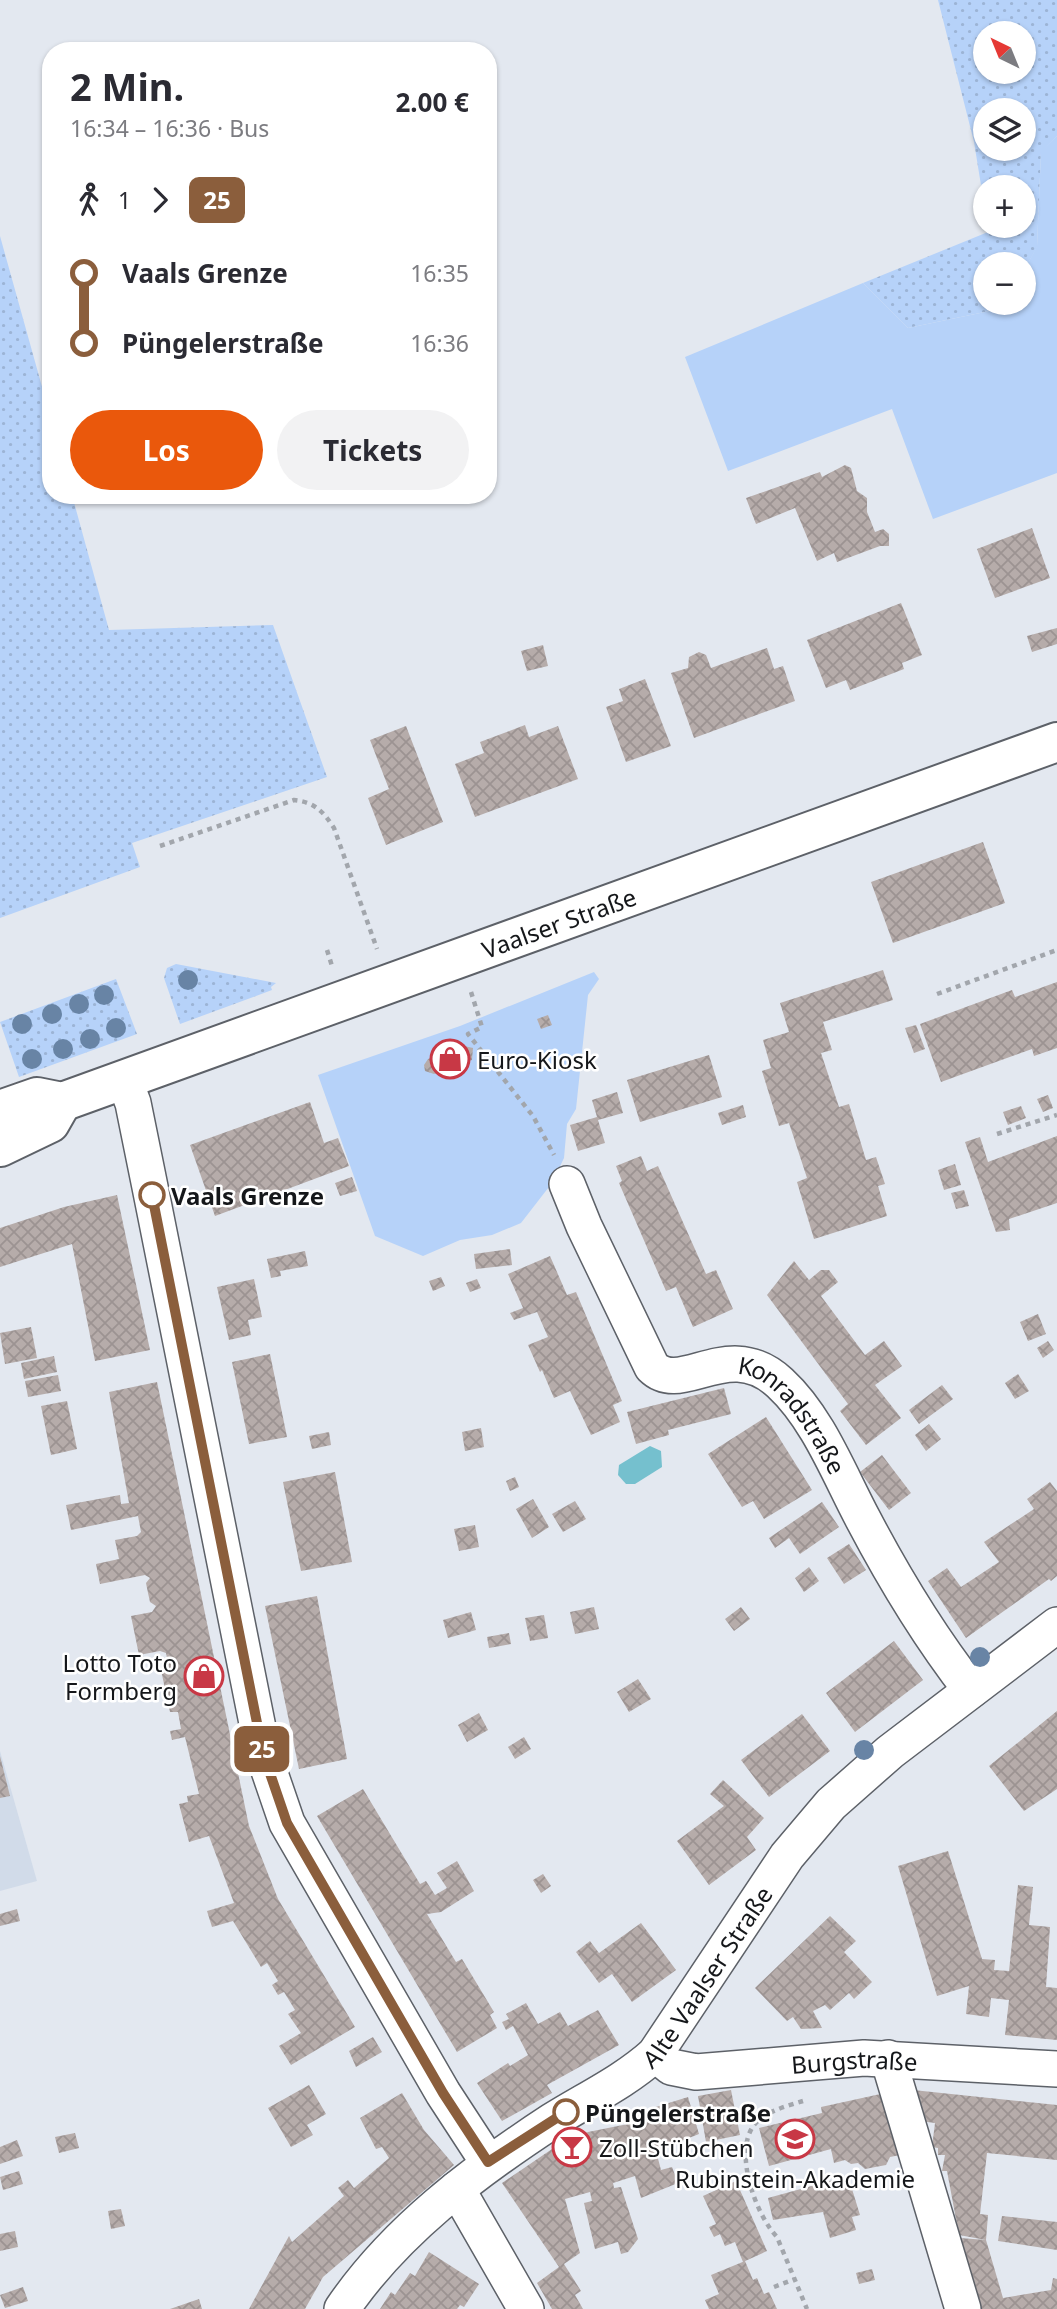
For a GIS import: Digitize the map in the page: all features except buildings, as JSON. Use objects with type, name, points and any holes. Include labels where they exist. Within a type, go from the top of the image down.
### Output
[{"type":"main road","name":"Vaalser Straße","points":[[0,1110],[37,1097],[62,1102],[1057,743]]},
{"type":"main road","name":"Vaalser Straße","points":[[0,1147],[50,1123],[62,1102]]},
{"type":"street","points":[[124,1079],[146,1166],[267,1765],[287,1823],[436,2081],[488,2162]]},
{"type":"street","name":"Konradstraße","points":[[567,1184],[584,1226],[652,1367],[659,1374],[674,1377],[743,1363],[762,1369],[780,1384],[822,1441],[919,1621],[971,1690]]},
{"type":"street","name":"Alte Vaalser Straße","points":[[342,2309],[362,2280],[488,2162],[631,2076],[655,2054],[787,1856],[831,1804],[890,1752],[1057,1625]]},
{"type":"street","name":"Burgstraße","points":[[655,2054],[671,2067],[696,2072],[842,2058],[888,2058],[1057,2069]]},
{"type":"street","points":[[888,2058],[963,2309]]},
{"type":"street","points":[[457,2189],[526,2309]]},
{"type":"path","points":[[160,846],[294,800],[309,802],[324,812],[334,828],[389,983]]},
{"type":"path","points":[[937,994],[1057,950]]},
{"type":"path","points":[[460,958],[482,1027],[468,1034],[533,1116],[567,1184]]},
{"type":"path","points":[[997,1134],[1057,1115]]},
{"type":"path","points":[[807,2309],[748,2180],[745,2156],[748,2138],[755,2124],[771,2112],[825,2093],[836,2084],[842,2058]]},
{"type":"path","points":[[774,2287],[795,2279]]},
{"type":"shaded area","points":[[938,0],[1057,0],[1057,136],[1041,153],[1037,247],[1034,252],[973,252],[973,314],[908,328],[863,283],[973,238],[1036,238],[1036,175],[979,175],[977,161],[1036,161],[1036,98],[973,98],[973,138]]},
{"type":"shaded area","points":[[1057,136],[1057,473],[933,519],[892,409],[728,471],[685,357],[863,283],[908,328],[973,314],[1036,315],[1036,252],[1034,252],[1037,246],[1041,152]]},
{"type":"shaded area","points":[[0,236],[42,387],[42,504],[74,504],[109,630],[273,625],[327,777],[132,843],[140,867],[0,918]]},
{"type":"shaded area","points":[[176,964],[276,983],[271,987],[272,990],[180,1024],[164,978],[167,968]]},
{"type":"shaded area","points":[[594,972],[599,979],[588,995],[576,1109],[567,1124],[564,1158],[552,1183],[521,1223],[492,1235],[460,1240],[423,1256],[375,1236],[318,1075],[460,1026]]},
{"type":"shaded area","points":[[116,979],[137,1034],[19,1077],[0,1022]]},
{"type":"shaded area","points":[[650,1446],[661,1451],[662,1467],[635,1484],[626,1484],[618,1475],[619,1465]]},
{"type":"shaded area","points":[[0,1751],[37,1881],[0,1891]]},
{"type":"bus line","name":"25","points":[[152,1195],[263,1753],[287,1823],[443,2093],[488,2162],[566,2112]]},
{"type":"place","name":"Euro-Kiosk","points":[[450,1059]]},
{"type":"place","name":"Vaals Grenze","points":[[152,1195]]},
{"type":"place","name":"Lotto Toto Formberg","points":[[204,1676]]},
{"type":"place","name":"Püngelerstraße","points":[[566,2112]]},
{"type":"place","name":"Rubinstein-Akademie","points":[[795,2139]]},
{"type":"place","name":"Zoll-Stübchen","points":[[572,2147]]}]
